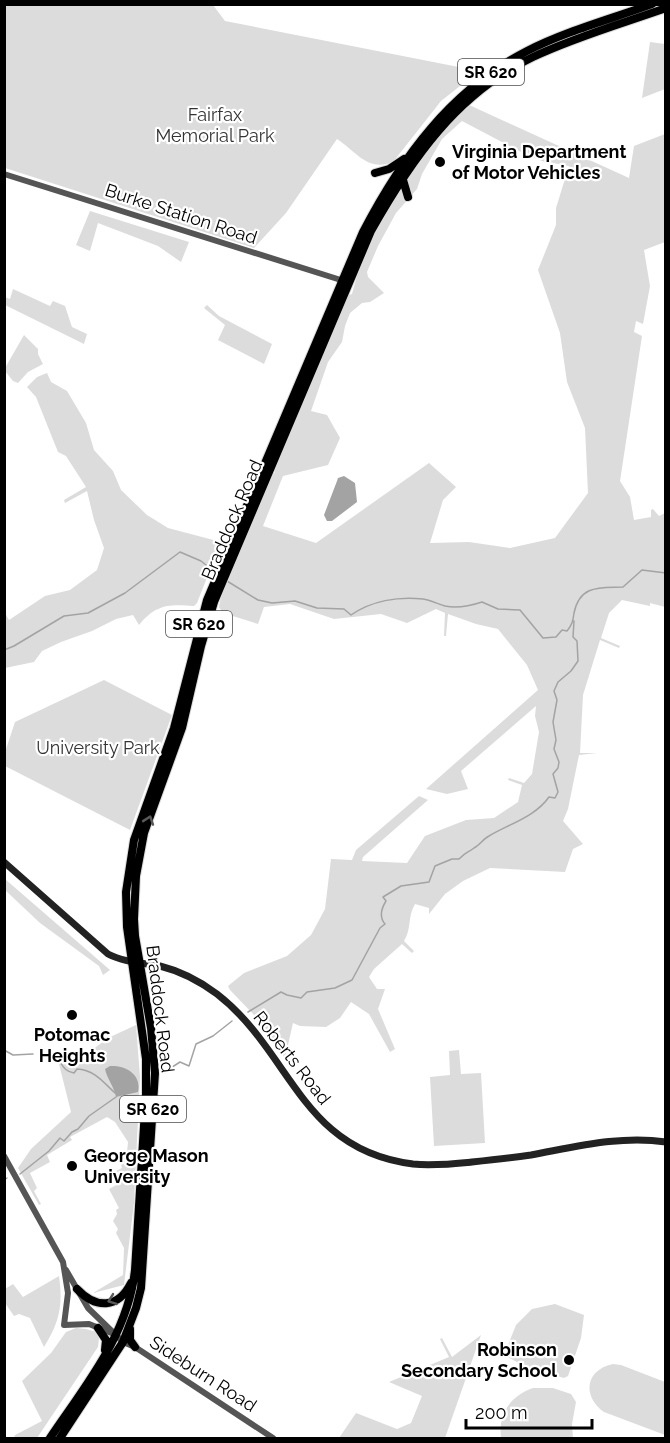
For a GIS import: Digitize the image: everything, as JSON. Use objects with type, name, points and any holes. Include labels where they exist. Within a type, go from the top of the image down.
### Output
[{"type":"main road","name":"Braddock Road","points":[[50,1438],[101,1362],[130,1327],[141,1288],[154,1092],[154,1058],[135,936],[134,903],[139,853],[185,720],[210,615],[370,218],[423,138],[439,117],[463,93],[512,59],[544,44],[652,4]]},
{"type":"main road","name":"Braddock Road","points":[[60,1438],[120,1339],[131,1297],[135,1270],[146,1094],[146,1059],[131,961],[126,892],[134,840],[174,728],[203,612],[345,282],[371,231],[432,138],[467,99],[491,81],[543,53],[666,8]]},
{"type":"main road","points":[[375,173],[399,164],[423,138]]},
{"type":"main road","points":[[403,180],[408,197]]},
{"type":"main road","name":"Roberts Road","points":[[4,862],[101,949],[114,957],[174,971],[216,993],[249,1025],[311,1110],[341,1136],[374,1154],[412,1164],[439,1165],[516,1157],[620,1140],[666,1142]]},
{"type":"main road","points":[[77,1289],[96,1302],[112,1303],[126,1293],[135,1270]]},
{"type":"main road","points":[[130,1327],[130,1340],[135,1347]]},
{"type":"main road","points":[[98,1328],[105,1335],[107,1344],[101,1362]]},
{"type":"street","name":"Burke Station Road","points":[[4,174],[345,282]]},
{"type":"street","points":[[6,1158],[88,1308],[120,1339]]},
{"type":"street","name":"Sideburn Road","points":[[66,1270],[68,1293],[64,1324],[89,1324],[135,1347],[273,1438]]},
{"type":"green space","name":"Fairfax Memorial Park","points":[[5,4],[213,5],[225,21],[479,71],[441,101],[393,162],[369,163],[337,139],[286,213],[254,248],[5,168]]},
{"type":"green space","points":[[650,42],[665,44],[665,89],[642,98]]},
{"type":"green space","points":[[467,104],[629,178],[634,146],[665,134],[665,242],[644,250],[650,286],[643,324],[636,321],[634,332],[642,336],[620,481],[630,497],[634,520],[651,517],[653,509],[659,516],[665,513],[665,607],[622,600],[609,613],[601,638],[620,646],[619,648],[600,640],[583,695],[580,753],[597,753],[579,755],[568,809],[563,821],[583,844],[573,849],[565,872],[490,868],[463,881],[445,894],[429,914],[429,908],[415,904],[404,941],[414,951],[412,953],[402,944],[374,969],[369,977],[377,989],[385,989],[378,1009],[395,1049],[390,1052],[369,1014],[351,1002],[340,1018],[326,1027],[300,1026],[293,1023],[285,1058],[255,1016],[228,986],[244,973],[287,956],[311,935],[325,909],[331,859],[352,860],[356,850],[419,796],[428,800],[363,857],[362,861],[407,863],[425,836],[466,820],[494,818],[518,802],[522,785],[508,780],[509,778],[524,783],[532,774],[539,732],[535,716],[536,706],[461,771],[468,789],[447,794],[426,789],[538,690],[527,665],[498,629],[448,614],[446,636],[444,636],[445,613],[436,609],[407,623],[381,614],[334,619],[290,604],[264,607],[258,624],[223,613],[219,607],[223,587],[263,490],[275,472],[275,463],[348,295],[352,294],[356,273],[371,240],[398,191],[419,160]],"holes":[[[462,121],[542,161],[569,166],[556,208],[556,225],[538,270],[560,333],[567,382],[585,428],[588,493],[555,538],[510,548],[469,542],[430,543],[443,500],[456,487],[429,463],[316,543],[263,526],[283,476],[328,465],[340,438],[327,415],[311,411],[328,362],[342,342],[350,313],[362,303],[370,302],[384,293],[368,277],[367,272],[396,213],[417,189],[422,174],[442,139]]]},
{"type":"green space","points":[[90,211],[189,242],[181,262],[158,246],[98,223],[90,251],[76,245]]},
{"type":"green space","points":[[13,289],[50,306],[53,301],[65,306],[72,327],[87,334],[84,344],[5,305],[5,297],[10,299]]},
{"type":"green space","points":[[207,305],[219,316],[272,344],[264,364],[218,340],[225,325],[204,308]]},
{"type":"green space","points":[[24,335],[38,349],[43,364],[28,372],[18,383],[13,381],[5,368]]},
{"type":"green space","points":[[47,373],[51,382],[67,391],[86,423],[94,450],[113,471],[121,490],[147,515],[168,528],[221,542],[194,606],[177,605],[157,609],[139,625],[133,615],[116,619],[42,651],[34,662],[5,668],[5,613],[9,620],[45,596],[70,590],[97,570],[104,548],[87,491],[65,503],[64,500],[86,487],[66,456],[58,452],[36,397],[27,387],[37,377]]},
{"type":"green space","name":"University Park","points":[[104,680],[172,715],[130,830],[5,766],[5,752],[15,722]]},
{"type":"green space","points":[[5,879],[110,970],[103,975],[99,966],[40,923],[5,890]]},
{"type":"green space","points":[[136,1025],[140,1077],[134,1203],[124,1285],[93,1293],[123,1275],[124,1248],[113,1221],[117,1214],[116,1210],[119,1208],[109,1189],[120,1183],[114,1172],[122,1168],[121,1165],[124,1163],[120,1156],[127,1152],[128,1142],[115,1122],[107,1117],[70,1137],[72,1140],[47,1155],[50,1162],[30,1173],[37,1188],[34,1191],[41,1204],[39,1205],[18,1168],[31,1149],[71,1112],[57,1056],[80,1059],[108,1038]]},
{"type":"green space","points":[[459,1050],[461,1074],[481,1073],[485,1143],[434,1146],[430,1077],[450,1075],[449,1051]]},
{"type":"green space","points":[[59,1276],[61,1296],[59,1313],[54,1329],[44,1347],[30,1318],[19,1314],[14,1316],[5,1303],[5,1289],[13,1284],[23,1297]]},
{"type":"green space","points":[[555,1304],[584,1315],[581,1338],[568,1376],[564,1378],[526,1367],[504,1355],[516,1325],[532,1309]]},
{"type":"green space","points":[[76,1328],[96,1332],[99,1338],[98,1347],[37,1438],[14,1438],[15,1435],[42,1421],[22,1381],[51,1353],[66,1332]]},
{"type":"green space","points":[[481,1335],[445,1438],[339,1438],[356,1413],[397,1429],[411,1423],[422,1396],[389,1382],[449,1357],[440,1339],[442,1338],[452,1357]]},
{"type":"green space","points":[[613,1364],[665,1382],[665,1435],[604,1412],[597,1406],[590,1391],[592,1378],[604,1367]]},
{"type":"green space","points":[[533,1388],[553,1388],[571,1394],[576,1402],[572,1424],[573,1438],[501,1438],[502,1421],[507,1407],[518,1396]]},
{"type":"shaded area","points":[[344,476],[355,483],[357,502],[332,521],[327,521],[324,515],[338,478]]},
{"type":"shaded area","points":[[110,1066],[121,1067],[131,1072],[137,1080],[138,1092],[116,1097],[105,1069]]},
{"type":"waterway","points":[[4,650],[64,616],[88,613],[125,593],[180,552],[201,561],[211,569]]},
{"type":"waterway","points":[[227,581],[258,600],[272,603],[295,601],[317,608],[344,609],[351,615],[376,603],[404,598],[423,599],[455,607],[482,602],[498,609],[520,610],[543,638],[556,637],[562,630],[567,631],[572,623],[577,604],[586,592],[599,588],[623,587],[642,570],[666,573]]},
{"type":"waterway","points":[[248,1012],[281,992],[301,998],[307,992],[335,988],[352,980],[380,928],[385,924],[381,916],[386,901],[383,897],[401,886],[429,882],[435,866],[452,859],[459,859],[487,837],[537,810],[549,797],[555,798],[558,792],[553,774],[559,762],[554,749],[556,740],[553,722],[557,700],[554,691],[558,682],[571,671],[578,661],[577,641],[573,637],[574,621]]},
{"type":"waterway","points":[[163,1073],[180,1062],[189,1066],[196,1044],[213,1036],[232,1021]]},
{"type":"waterway","points":[[4,1050],[13,1055],[33,1054]]},
{"type":"waterway","points":[[51,1057],[58,1059],[68,1071],[74,1073],[77,1069],[94,1074],[115,1093]]},
{"type":"waterway","points":[[20,1174],[49,1151],[60,1138],[64,1141],[89,1116],[116,1097]]},
{"type":"place","name":"Virginia Department of Motor Vehicles","points":[[440,162]]},
{"type":"place","name":"Potomac Heights","points":[[72,1015]]},
{"type":"place","name":"George Mason University","points":[[72,1166]]},
{"type":"place","name":"Robinson Secondary School","points":[[569,1360]]}]
